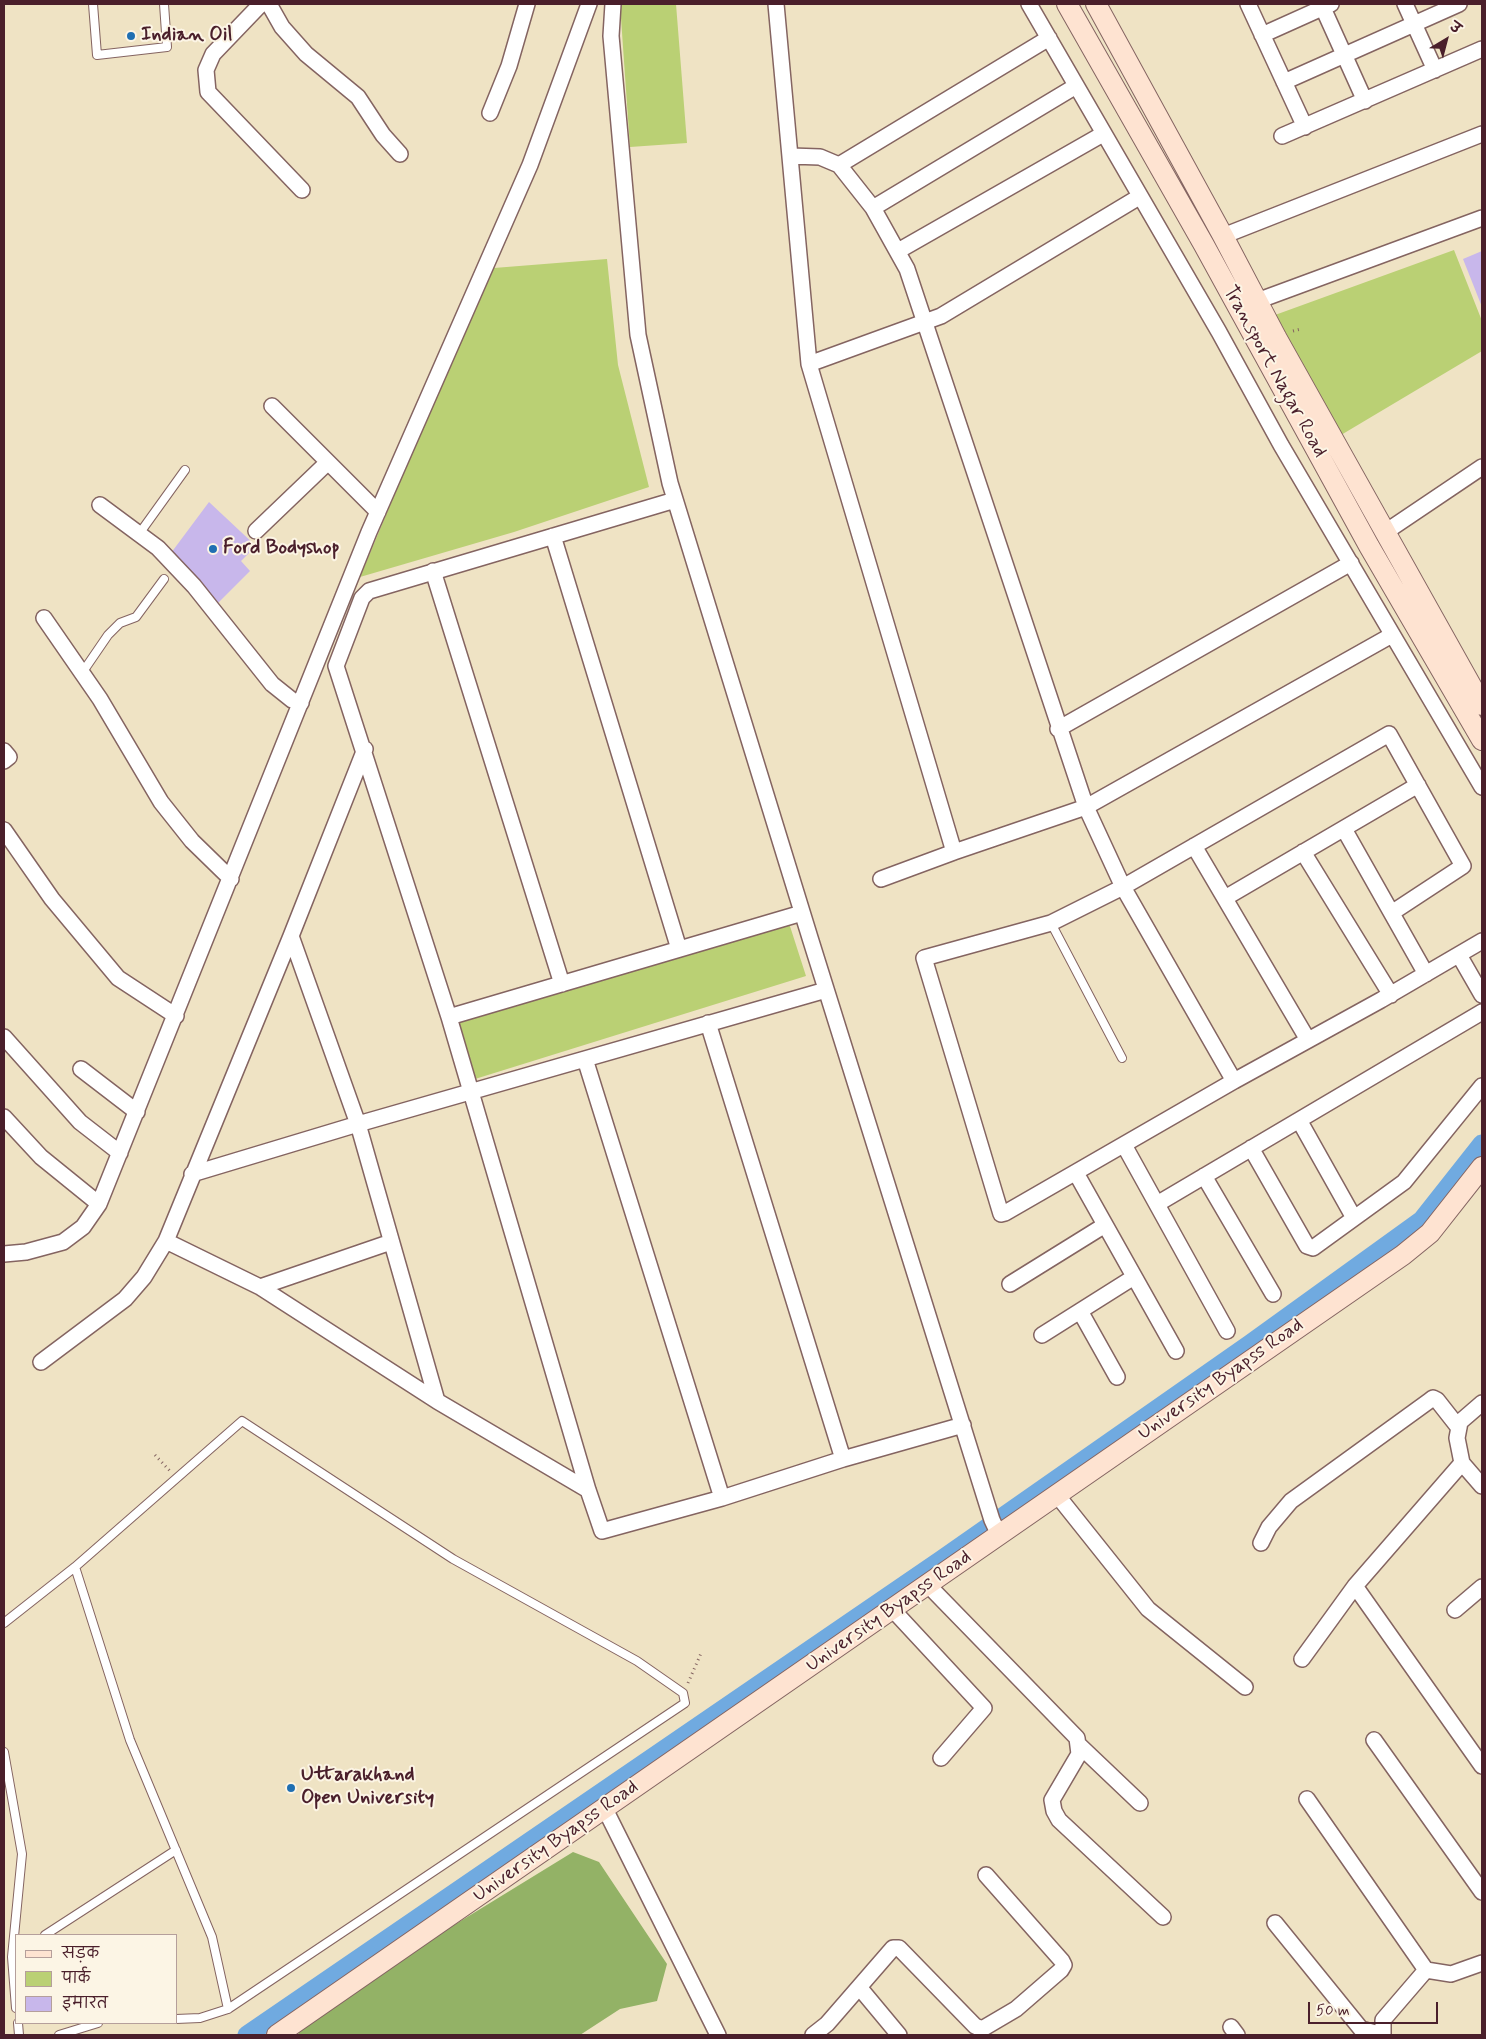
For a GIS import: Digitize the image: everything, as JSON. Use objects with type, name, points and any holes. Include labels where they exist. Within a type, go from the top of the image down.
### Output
[{"type":"main road","name":"Transport Nagar Road","points":[[1066,4],[1204,245],[1384,533],[1482,705]]},
{"type":"main road","name":"Transport Nagar Road","points":[[1096,4],[1257,301],[1277,360],[1369,546],[1482,740]]},
{"type":"main road","points":[[1204,245],[1223,236]]},
{"type":"main road","name":"University Byapss Road","points":[[277,2035],[893,1610],[928,1585],[996,1528],[1057,1495],[1403,1255],[1430,1234],[1482,1167]]},
{"type":"street","points":[[261,4],[212,54],[206,70],[208,92],[302,190]]},
{"type":"street","points":[[269,4],[282,27],[306,54],[358,97],[382,135],[400,154]]},
{"type":"street","points":[[490,113],[509,66],[527,4]]},
{"type":"street","points":[[4,1254],[26,1252],[63,1242],[83,1226],[99,1204],[378,512],[530,165],[589,4]]},
{"type":"street","points":[[613,4],[612,36],[638,334],[675,500],[826,990],[996,1528]]},
{"type":"street","points":[[776,4],[792,156],[809,364],[954,852]]},
{"type":"street","points":[[1029,4],[1392,635],[1482,787]]},
{"type":"street","points":[[1248,4],[1305,127]]},
{"type":"street","points":[[1405,4],[1435,70]]},
{"type":"street","points":[[1284,82],[1459,4]]},
{"type":"street","points":[[1262,35],[1327,6],[1364,101]]},
{"type":"street","points":[[839,165],[1049,38]]},
{"type":"street","points":[[1282,136],[1482,49]]},
{"type":"street","points":[[874,208],[1076,86]]},
{"type":"street","points":[[898,251],[1103,134]]},
{"type":"street","points":[[1223,236],[1482,134]]},
{"type":"street","points":[[792,156],[820,158],[839,165],[874,208],[908,269],[1058,729],[1086,807],[1123,887],[1234,1080]]},
{"type":"street","points":[[809,364],[926,323],[1014,274],[1139,197]]},
{"type":"street","points":[[1257,301],[1482,218]]},
{"type":"street","points":[[272,406],[378,512]]},
{"type":"street","points":[[256,531],[327,463]]},
{"type":"street","points":[[1384,533],[1482,467]]},
{"type":"street","points":[[675,500],[369,591],[362,598],[336,666],[450,1017],[588,1490],[602,1531],[722,1498],[844,1459],[963,1426]]},
{"type":"street","points":[[100,505],[158,548],[194,586],[272,684],[292,700],[301,703]]},
{"type":"street","points":[[553,536],[679,949]]},
{"type":"street","points":[[1058,729],[1351,563]]},
{"type":"street","points":[[433,571],[562,984]]},
{"type":"street","points":[[44,618],[82,673],[161,802],[192,841],[231,879]]},
{"type":"street","points":[[881,879],[1086,807],[1392,635]]},
{"type":"street","points":[[1393,912],[1463,866],[1390,735],[1387,734],[1123,887],[1051,923],[924,958],[1001,1214],[1006,1213],[1234,1080],[1390,995],[1482,941]]},
{"type":"street","points":[[41,1362],[125,1299],[144,1277],[166,1241],[291,936],[364,749]]},
{"type":"street","points":[[4,751],[9,757],[4,761]]},
{"type":"street","points":[[1225,898],[1418,785]]},
{"type":"street","points":[[1344,829],[1393,912],[1426,974]]},
{"type":"street","points":[[4,830],[52,899],[118,978],[176,1016]]},
{"type":"street","points":[[1194,846],[1308,1040]]},
{"type":"street","points":[[1303,852],[1390,995]]},
{"type":"street","points":[[450,1017],[802,913]]},
{"type":"street","points":[[291,936],[358,1124],[437,1401]]},
{"type":"street","points":[[1458,955],[1482,995]]},
{"type":"street","points":[[192,1174],[358,1124],[826,990]]},
{"type":"street","points":[[1157,1204],[1482,1012]]},
{"type":"street","points":[[708,1023],[844,1459]]},
{"type":"street","points":[[4,1038],[80,1122],[120,1153]]},
{"type":"street","points":[[585,1059],[722,1498]]},
{"type":"street","points":[[81,1069],[137,1112]]},
{"type":"street","points":[[1251,1148],[1308,1246],[1313,1248],[1404,1182],[1482,1086]]},
{"type":"street","points":[[4,1117],[41,1157],[99,1204]]},
{"type":"street","points":[[1299,1120],[1354,1218]]},
{"type":"street","points":[[1124,1145],[1228,1331]]},
{"type":"street","points":[[1076,1173],[1176,1351]]},
{"type":"street","points":[[1204,1176],[1273,1294]]},
{"type":"street","points":[[1010,1284],[1105,1225]]},
{"type":"street","points":[[166,1241],[260,1287],[437,1401],[588,1490]]},
{"type":"street","points":[[260,1287],[391,1242]]},
{"type":"street","points":[[1042,1335],[1134,1277]]},
{"type":"street","points":[[1080,1311],[1117,1377]]},
{"type":"street","points":[[1261,1543],[1270,1526],[1292,1501],[1433,1398],[1437,1400],[1459,1428]]},
{"type":"street","points":[[1482,1403],[1460,1422],[1456,1438],[1462,1463],[1482,1486]]},
{"type":"street","points":[[1302,1659],[1355,1586],[1462,1463]]},
{"type":"street","points":[[1057,1495],[1148,1609],[1244,1687]]},
{"type":"street","points":[[928,1585],[1077,1738],[1079,1754],[1052,1800],[1058,1820],[1163,1918]]},
{"type":"street","points":[[1355,1586],[1482,1766]]},
{"type":"street","points":[[1455,1610],[1482,1587]]},
{"type":"street","points":[[893,1610],[984,1708],[941,1758]]},
{"type":"street","points":[[1374,1740],[1482,1892]]},
{"type":"street","points":[[1079,1745],[1140,1802]]},
{"type":"street","points":[[1307,1799],[1426,1970],[1450,1974],[1482,1963]]},
{"type":"street","points":[[605,1808],[718,2035]]},
{"type":"street","points":[[813,2035],[831,2030],[859,1987],[893,1948],[899,1948],[982,2030],[1016,2009],[1061,1970],[1064,1965],[1062,1961],[986,1875]]},
{"type":"street","points":[[1275,1923],[1361,2029],[1382,2035],[1383,2020],[1426,1970]]},
{"type":"street","points":[[859,1987],[899,2035]]},
{"type":"lane","points":[[93,4],[97,54],[167,47],[164,4]]},
{"type":"lane","points":[[139,534],[185,470]]},
{"type":"lane","points":[[82,673],[108,635],[120,623],[136,617],[164,579]]},
{"type":"lane","points":[[1051,923],[1122,1058]]},
{"type":"lane","points":[[4,1623],[74,1567],[242,1421],[453,1559],[637,1661],[683,1693],[685,1703],[228,2009],[200,2018],[178,2019]]},
{"type":"lane","points":[[74,1567],[130,1740],[212,1937],[228,2009]]},
{"type":"lane","points":[[4,1752],[22,1854],[16,1934]]},
{"type":"lane","points":[[47,1934],[176,1850]]},
{"type":"lane","points":[[15,1943],[15,1982]]},
{"type":"lane","points":[[59,2035],[95,2024]]},
{"type":"path","points":[[155,1455],[177,1478]]},
{"type":"path","points":[[683,1693],[702,1651]]},
{"type":"green space","points":[[620,4],[676,4],[687,143],[630,147]]},
{"type":"green space","points":[[1454,250],[1482,321],[1482,351],[1341,435],[1275,315]]},
{"type":"green space","points":[[607,259],[618,365],[649,487],[514,532],[360,577],[445,374],[494,268]]},
{"type":"green space","points":[[788,920],[806,976],[475,1079],[458,1023]]},
{"type":"green space","points":[[573,1852],[599,1862],[667,1964],[657,2001],[620,2009],[580,2035],[298,2035],[306,2016]]},
{"type":"building","points":[[1482,251],[1482,307],[1463,259]]},
{"type":"building","name":"Ford Bodyshop","points":[[209,502],[256,546],[241,561],[250,571],[218,603],[171,553]]},
{"type":"waterway","points":[[247,2035],[941,1560],[1250,1344],[1422,1220],[1482,1144]]},
{"type":"place","name":"Indian Oil","points":[[131,36]]},
{"type":"place","name":"Ford Bodyshop","points":[[213,549]]},
{"type":"place","name":"Uttarakhand Open University","points":[[291,1788]]}]
